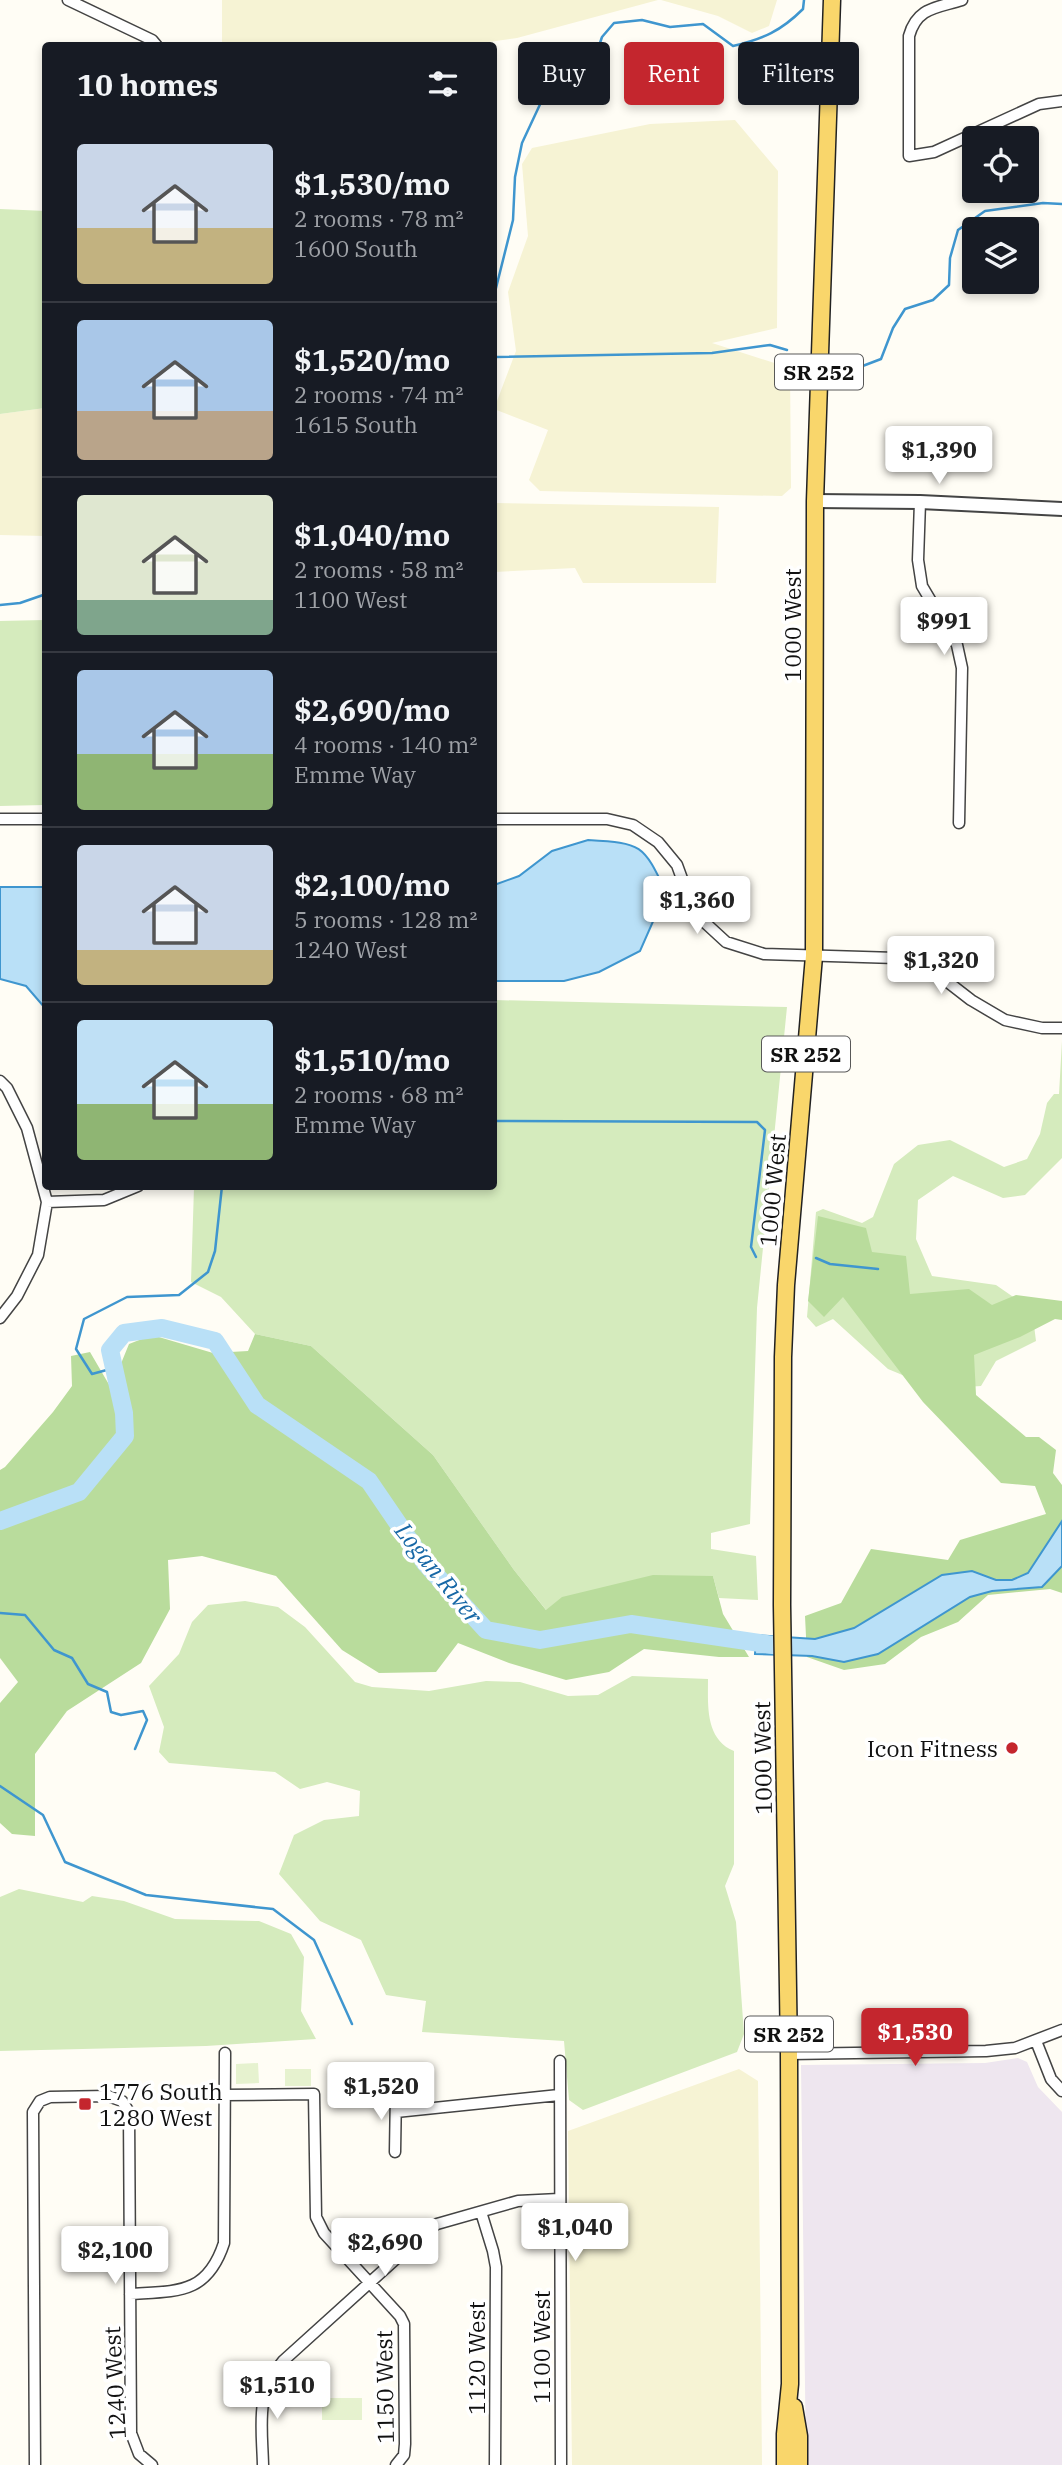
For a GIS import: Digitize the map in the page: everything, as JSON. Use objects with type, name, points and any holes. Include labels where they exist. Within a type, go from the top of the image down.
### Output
[{"type":"main road","name":"1000 West","points":[[788,2465],[789,2054],[782,1605],[783,1357],[786,1285],[814,956],[815,501],[832,0]]},
{"type":"main road","name":"1000 West","points":[[790,2384],[799,2436],[800,2465]]},
{"type":"street","points":[[68,0],[154,42]]},
{"type":"street","points":[[962,0],[926,11],[913,21],[909,36],[909,156],[934,152],[1039,104],[1062,101]]},
{"type":"street","points":[[815,501],[920,502],[1062,509]]},
{"type":"street","points":[[920,502],[918,560],[922,586],[957,645],[962,667],[959,823]]},
{"type":"street","points":[[0,819],[42,819]]},
{"type":"street","points":[[497,819],[607,819],[633,825],[658,842],[677,865],[701,919],[726,942],[764,954],[896,958],[931,969],[971,1000],[1005,1020],[1042,1028],[1062,1028]]},
{"type":"street","points":[[0,1081],[7,1088],[27,1128],[42,1184]]},
{"type":"street","points":[[0,1318],[17,1296],[38,1255],[47,1202],[44,1190]]},
{"type":"street","points":[[47,1202],[104,1200],[128,1190]]},
{"type":"street","points":[[789,2054],[986,2051],[1015,2048],[1062,2030]]},
{"type":"street","points":[[1036,2042],[1051,2079],[1062,2091]]},
{"type":"street","points":[[130,2294],[181,2291],[201,2280],[215,2264],[224,2243],[225,2053]]},
{"type":"street","name":"1100 West","points":[[560,2061],[561,2465]]},
{"type":"street","points":[[395,2152],[396,2091]]},
{"type":"street","name":"1150 West","points":[[224,2095],[314,2094],[316,2217],[324,2232],[400,2316],[404,2324],[405,2444],[398,2462]]},
{"type":"street","points":[[396,2112],[559,2095]]},
{"type":"street","name":"1240 West","points":[[35,2465],[34,2109],[40,2101],[50,2097],[108,2096],[122,2101],[129,2112],[131,2433],[139,2454],[152,2465]]},
{"type":"street","points":[[263,2465],[261,2407],[272,2373],[429,2229],[518,2201],[559,2199]]},
{"type":"street","name":"1120 West","points":[[481,2212],[496,2267],[495,2465]]},
{"type":"shaded area","points":[[222,0],[658,0],[517,38],[489,42],[222,42]]},
{"type":"shaded area","points":[[661,0],[777,0],[769,26],[752,33],[718,16]]},
{"type":"shaded area","points":[[735,120],[778,171],[777,328],[712,343],[790,368],[791,488],[782,496],[540,491],[529,480],[548,430],[497,410],[497,401],[516,351],[508,292],[528,236],[522,164],[532,148],[650,124]]},
{"type":"shaded area","points":[[42,408],[42,536],[0,535],[0,414]]},
{"type":"shaded area","points":[[497,503],[719,507],[716,583],[583,583],[575,568],[497,572]]},
{"type":"shaded area","points":[[1018,2058],[1027,2062],[1038,2087],[1062,2112],[1062,2465],[806,2465],[801,2065],[985,2063]]},
{"type":"shaded area","points":[[739,2069],[758,2081],[762,2465],[572,2465],[568,2131]]},
{"type":"green space","points":[[0,209],[42,211],[42,408],[0,414]]},
{"type":"green space","points":[[42,620],[42,805],[0,806],[0,621]]},
{"type":"green space","points":[[497,1000],[787,1007],[757,1308],[750,1524],[711,1533],[711,1549],[756,1556],[758,1600],[719,1598],[713,1576],[547,1611],[514,1570],[433,1455],[311,1346],[255,1334],[221,1297],[191,1282],[194,1190],[497,1190]]},
{"type":"green space","points":[[1062,1041],[1062,1158],[1025,1195],[1003,1198],[953,1176],[918,1200],[916,1239],[932,1276],[996,1285],[1032,1310],[1036,1341],[996,1361],[981,1386],[936,1389],[888,1369],[833,1319],[816,1327],[807,1317],[816,1212],[823,1209],[862,1223],[873,1217],[894,1164],[918,1145],[950,1140],[1004,1167],[1027,1159],[1040,1134],[1047,1103],[1054,1094],[1059,1094]]},
{"type":"green space","points":[[818,1216],[866,1228],[872,1252],[906,1256],[910,1294],[969,1289],[992,1305],[1016,1295],[1062,1301],[1062,1320],[1055,1319],[1020,1337],[974,1355],[976,1395],[1026,1437],[1039,1437],[1056,1450],[1053,1473],[1062,1485],[1062,1593],[1050,1589],[988,1595],[958,1622],[921,1637],[885,1664],[844,1670],[807,1657],[805,1616],[841,1603],[871,1549],[948,1560],[960,1540],[1046,1514],[1035,1486],[1001,1483],[923,1402],[843,1297],[824,1317],[808,1301]]},
{"type":"green space","points":[[255,1334],[311,1346],[433,1455],[514,1570],[546,1610],[562,1597],[653,1575],[713,1576],[723,1614],[749,1657],[719,1657],[644,1649],[609,1672],[566,1680],[509,1663],[458,1643],[436,1672],[379,1673],[342,1650],[276,1576],[202,1556],[168,1560],[170,1609],[141,1663],[67,1711],[35,1754],[35,1836],[12,1834],[0,1823],[0,1703],[18,1682],[0,1658],[0,1470],[53,1412],[72,1386],[71,1356],[90,1352],[111,1388],[129,1344],[152,1335],[213,1353],[248,1351]]},
{"type":"green space","points":[[245,1601],[278,1607],[305,1627],[355,1682],[372,1687],[429,1691],[486,1681],[520,1682],[568,1696],[598,1695],[632,1676],[708,1679],[713,1730],[725,1746],[734,1751],[734,1864],[725,1886],[736,1922],[744,2034],[737,2052],[583,2110],[569,2100],[564,2041],[422,2032],[426,2001],[386,1995],[361,1940],[320,1921],[279,1874],[294,1835],[324,1820],[359,1816],[360,1791],[327,1782],[300,1789],[275,1772],[169,1763],[159,1752],[164,1727],[149,1686],[179,1654],[192,1622],[208,1605]]},
{"type":"green space","points":[[19,1889],[83,1902],[92,1896],[124,1901],[175,1919],[259,1921],[291,1934],[304,1957],[301,2011],[316,2039],[206,2046],[0,2051],[0,1897]]},
{"type":"green space","points":[[258,2063],[259,2083],[236,2084],[236,2064]]},
{"type":"green space","points":[[285,2069],[311,2069],[311,2086],[285,2086]]},
{"type":"green space","points":[[322,2398],[362,2398],[362,2420],[322,2420]]},
{"type":"water","points":[[588,840],[630,845],[639,849],[652,864],[666,892],[640,951],[599,972],[564,981],[497,981],[497,884],[519,876],[552,851]]},
{"type":"water","points":[[0,887],[42,887],[42,1005],[26,986],[0,979]]},
{"type":"water","points":[[1062,1521],[1062,1566],[1042,1587],[992,1591],[970,1597],[878,1654],[844,1662],[812,1656],[755,1654],[756,1635],[815,1639],[854,1628],[942,1575],[972,1571],[996,1580],[1012,1580],[1028,1573]]},
{"type":"waterway","points":[[497,284],[513,220],[515,177],[522,143],[543,98],[565,66],[595,58],[602,37],[614,23],[642,20],[670,27],[703,24],[733,46],[779,29],[803,9],[804,0]]},
{"type":"waterway","points":[[850,367],[860,367],[881,359],[893,328],[905,309],[933,300],[949,285],[950,258],[958,230],[985,211],[1043,203],[1062,204]]},
{"type":"waterway","points":[[497,357],[712,353],[770,345],[787,350]]},
{"type":"waterway","points":[[0,605],[20,603],[42,595]]},
{"type":"waterway","points":[[497,1121],[757,1122],[765,1130],[751,1247],[756,1257]]},
{"type":"waterway","points":[[114,1368],[92,1374],[76,1349],[84,1319],[127,1297],[179,1295],[208,1272],[215,1251],[222,1190]]},
{"type":"waterway","points":[[816,1258],[830,1264],[878,1269]]},
{"type":"waterway","name":"Logan River","points":[[0,1521],[79,1492],[125,1436],[124,1413],[110,1350],[124,1333],[162,1328],[215,1341],[257,1405],[369,1481],[425,1563],[486,1630],[540,1640],[631,1624],[780,1646]]},
{"type":"waterway","points":[[0,1613],[25,1615],[54,1650],[72,1658],[88,1684],[107,1692],[111,1712],[121,1715],[143,1711],[147,1720],[135,1749]]},
{"type":"waterway","points":[[0,1786],[43,1815],[65,1862],[146,1895],[273,1909],[314,1940],[352,2024]]},
{"type":"place","name":"Icon Fitness","points":[[1012,1748]]},
{"type":"place","name":"1776 South 1280 West","points":[[85,2104]]}]
